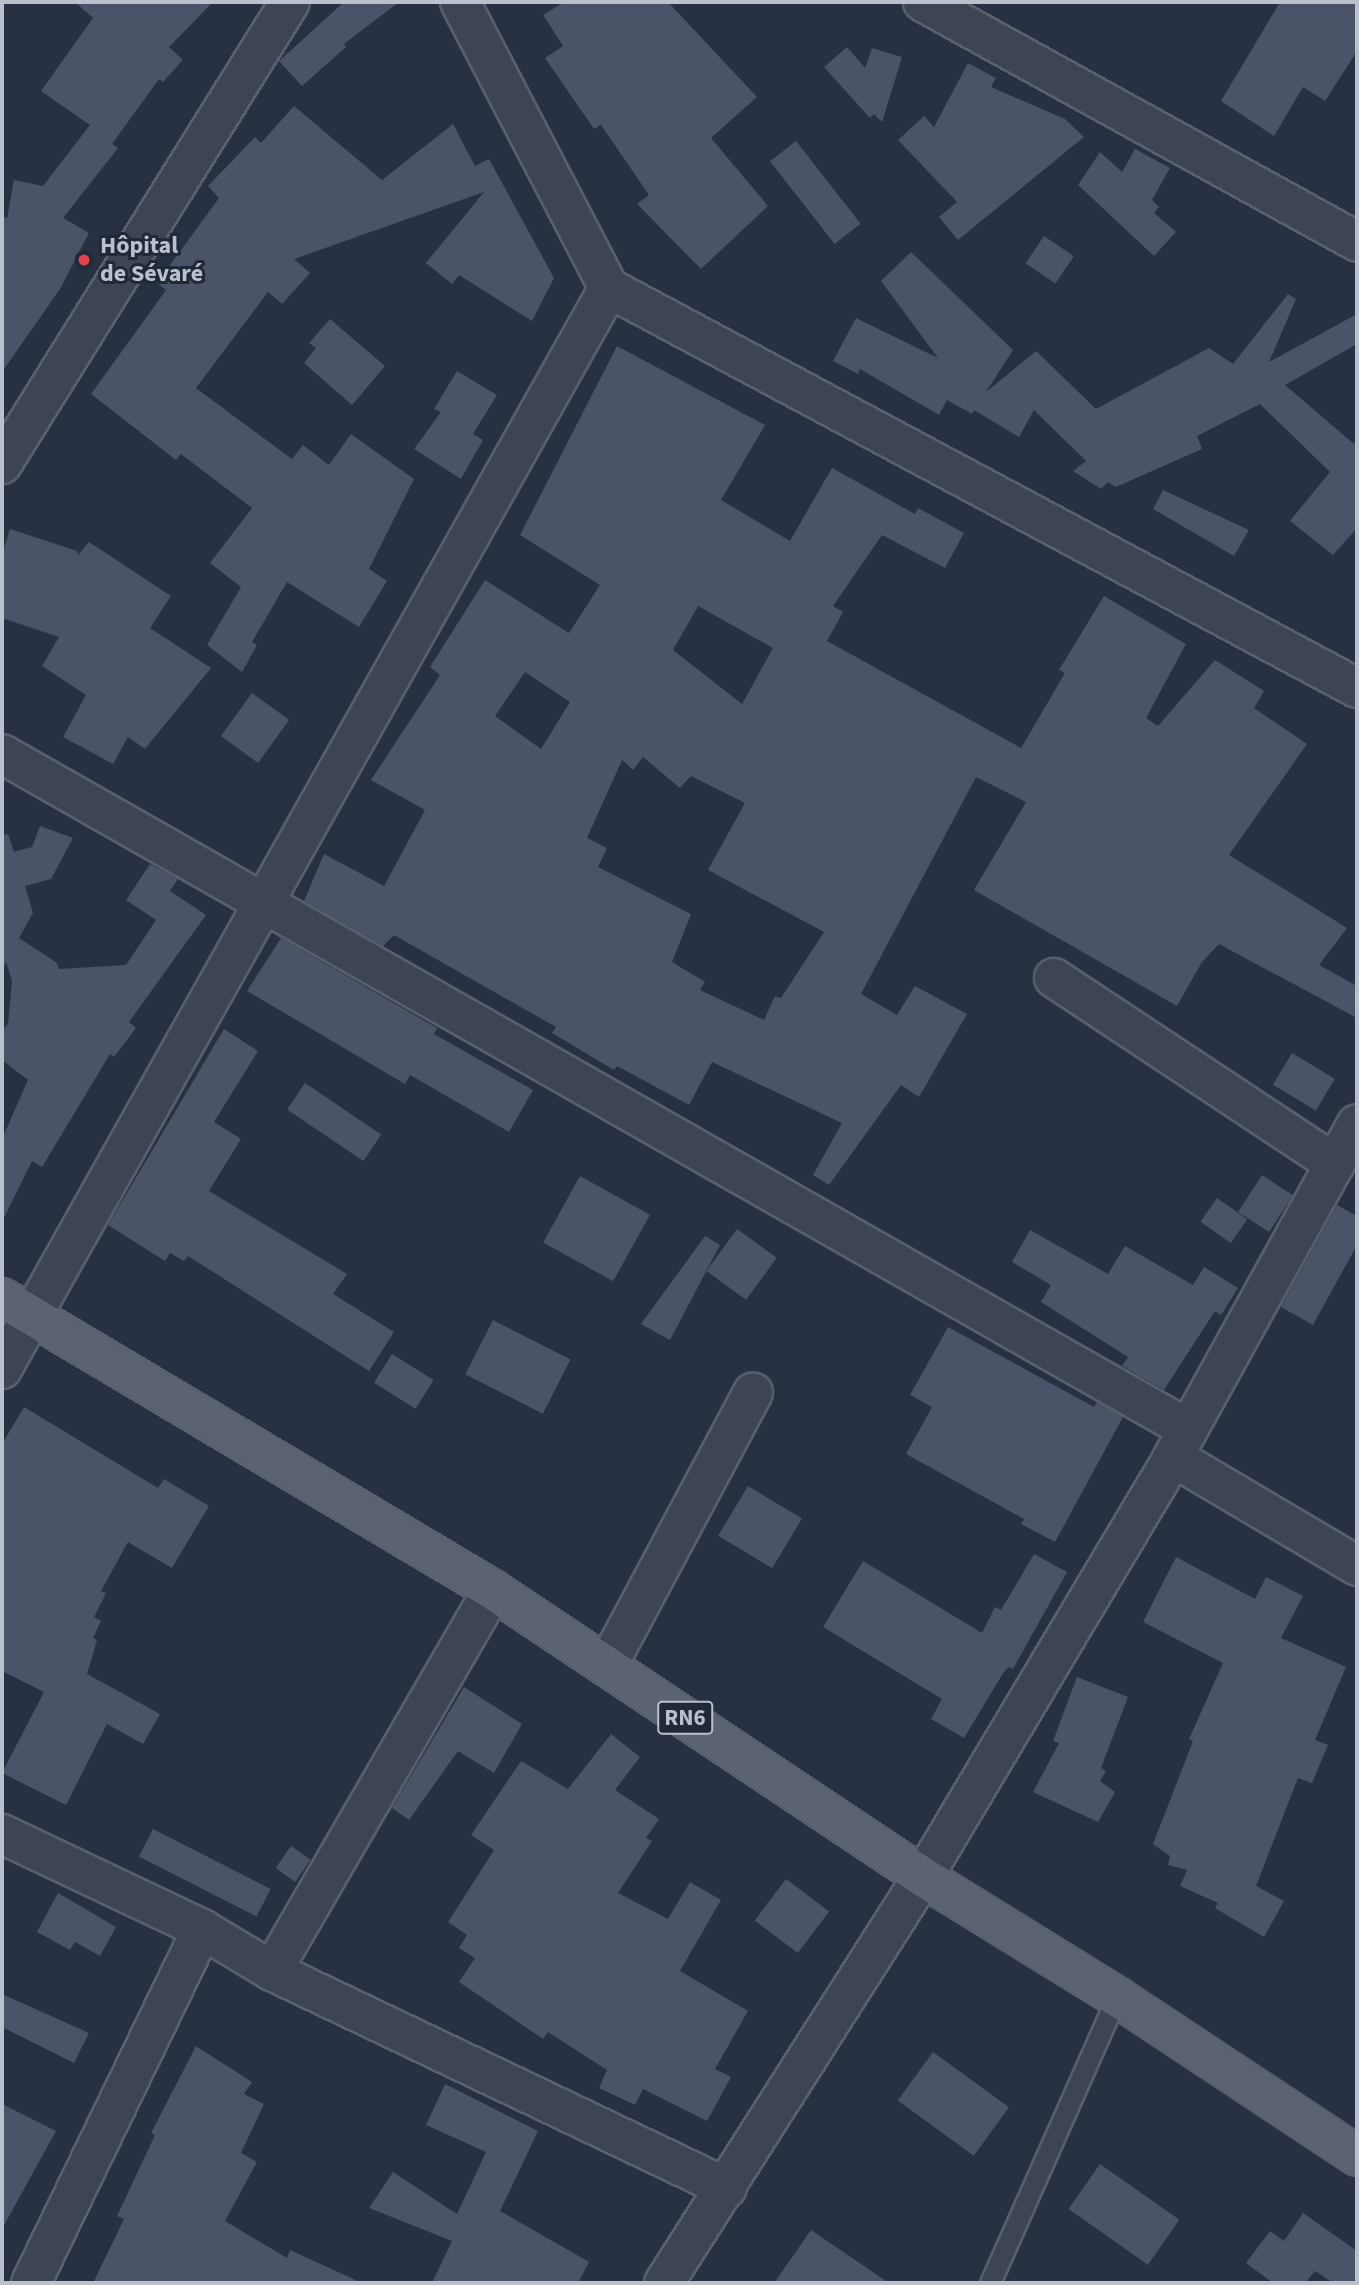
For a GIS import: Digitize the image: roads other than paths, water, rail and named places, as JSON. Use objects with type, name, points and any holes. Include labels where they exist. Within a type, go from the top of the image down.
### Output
[{"type":"main road","name":"RN6","points":[[16,1305],[493,1590],[923,1877],[1117,1997],[1357,2156]]},
{"type":"street","points":[[2,464],[289,2]]},
{"type":"street","points":[[460,2],[609,288],[1357,688]]},
{"type":"street","points":[[923,2],[1357,242]]},
{"type":"street","points":[[2,1369],[16,1305],[263,903],[609,288]]},
{"type":"street","points":[[2,754],[263,903],[1180,1443],[1357,1566]]},
{"type":"street","points":[[664,2283],[923,1877],[1180,1443],[1350,1140],[1054,978]]},
{"type":"street","points":[[607,1666],[753,1392]]},
{"type":"street","points":[[272,1971],[493,1590]]},
{"type":"street","points":[[2,1834],[202,1929],[272,1971],[727,2188]]},
{"type":"street","points":[[31,2283],[202,1929]]},
{"type":"lane","points":[[990,2283],[1117,1997]]},
{"type":"place","name":"Hôpital de Sévaré","points":[[84,260]]}]
